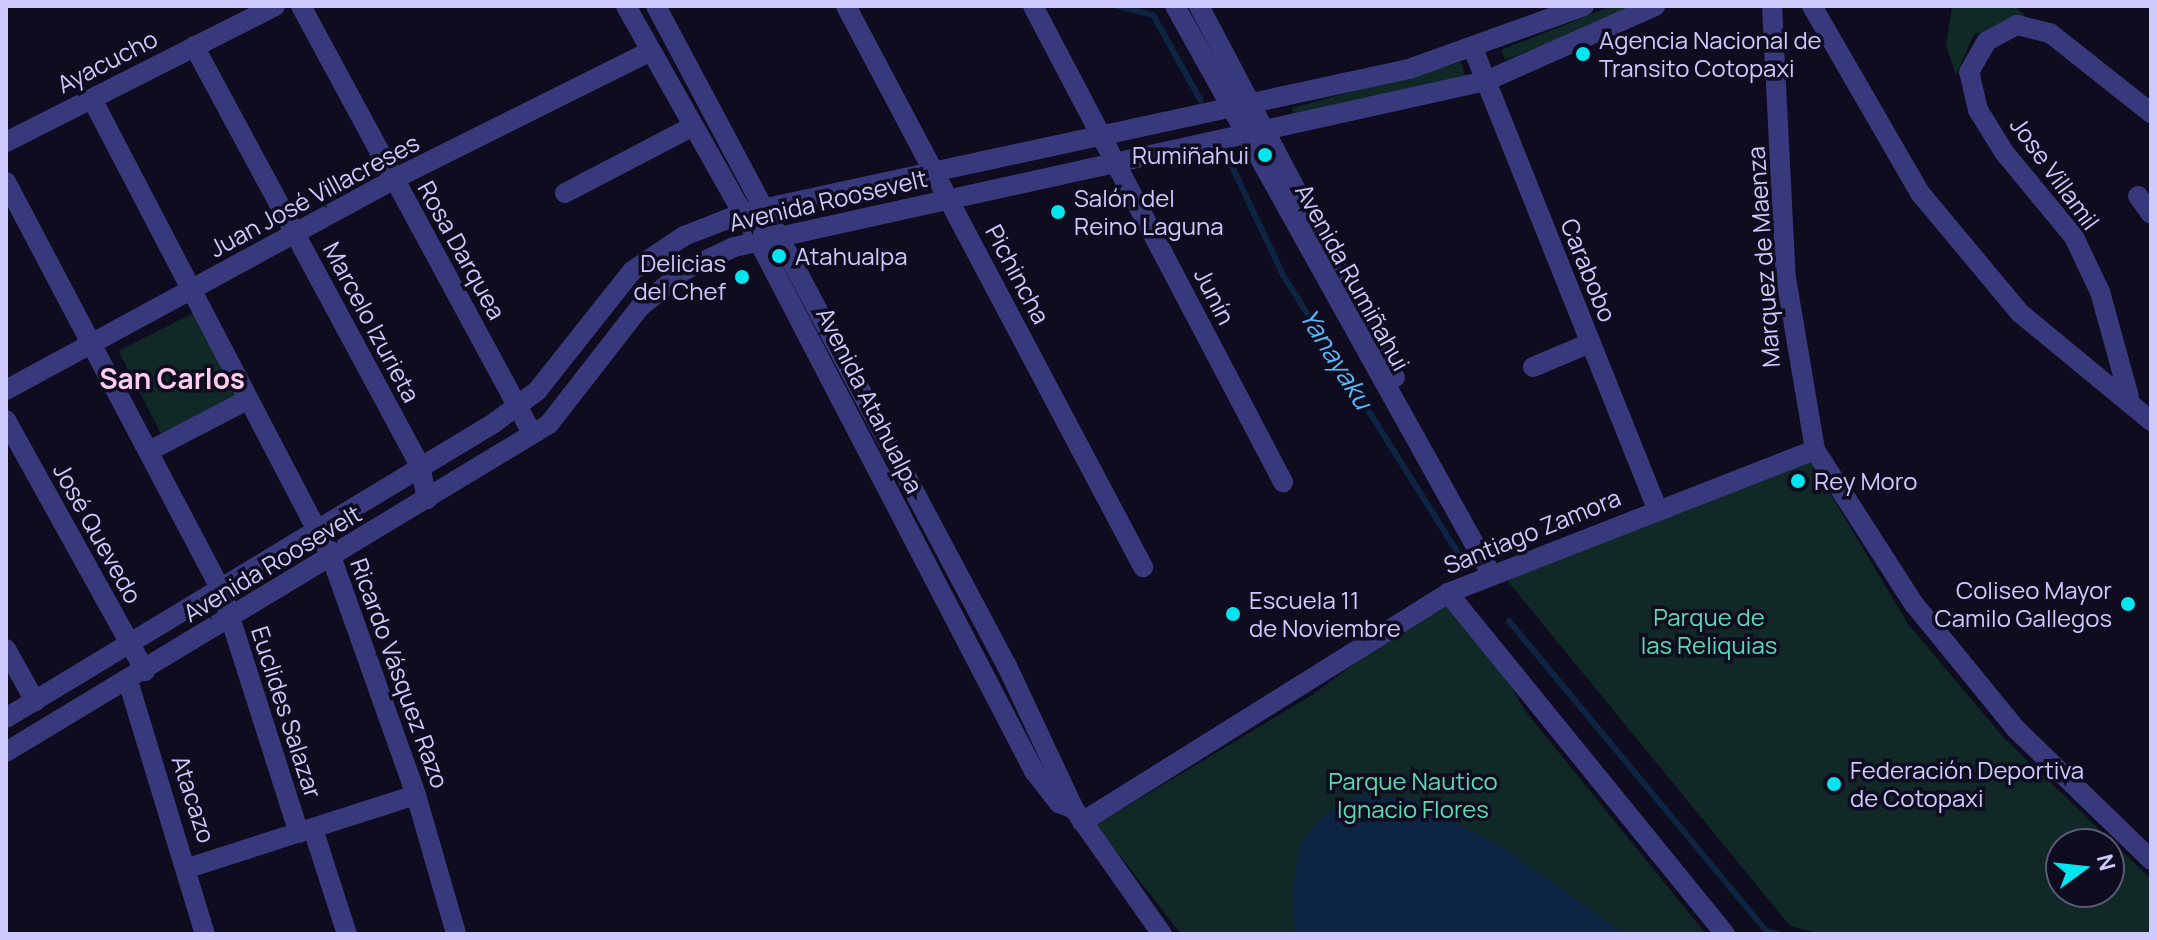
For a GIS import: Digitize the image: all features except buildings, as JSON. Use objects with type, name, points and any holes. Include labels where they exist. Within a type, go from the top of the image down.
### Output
[{"type":"street","name":"Ayacucho","points":[[6,142],[275,6]]},
{"type":"street","name":"Rosa Darquea","points":[[301,6],[532,434]]},
{"type":"street","name":"Avenida Atahualpa","points":[[626,6],[759,242],[1027,758],[1059,803],[1078,816]]},
{"type":"street","name":"Avenida Atahualpa","points":[[656,6],[1007,666],[1078,816],[1158,933]]},
{"type":"street","name":"Pichincha","points":[[846,6],[1143,567]]},
{"type":"street","name":"Junín","points":[[1033,6],[1283,482]]},
{"type":"street","name":"Avenida Rumiñahui","points":[[1175,6],[1240,105],[1492,571]]},
{"type":"street","name":"Avenida Rumiñahui","points":[[1199,6],[1240,105]]},
{"type":"street","name":"Avenida Roosevelt","points":[[6,718],[318,531],[518,405],[632,271],[684,236],[743,213],[1103,137],[1474,51],[1584,6]]},
{"type":"street","name":"Avenida Roosevelt","points":[[6,752],[332,559],[549,424],[640,307],[685,270],[781,236],[1117,162],[1257,136],[1486,81],[1655,6]]},
{"type":"street","name":"Marquez de Maenza","points":[[1772,6],[1786,278],[1815,450],[1932,627],[2016,729],[2151,860]]},
{"type":"street","points":[[1812,6],[1920,193],[2020,313],[2129,397],[2151,421]]},
{"type":"street","name":"Jose Villamil","points":[[2129,397],[2100,292],[2074,237],[2004,152],[1978,110],[1969,72],[1987,41],[2017,25],[2050,33],[2151,113]]},
{"type":"street","name":"Marcelo Izurieta","points":[[194,46],[420,466],[427,499]]},
{"type":"street","name":"Juan José Villacreses","points":[[6,390],[92,349],[394,179],[651,51]]},
{"type":"street","name":"Carabobo","points":[[1474,51],[1572,315],[1590,343],[1657,508]]},
{"type":"street","name":"Ricardo Vásquez Razo","points":[[92,99],[332,559],[416,795],[456,934]]},
{"type":"street","points":[[1183,119],[1193,148]]},
{"type":"street","points":[[565,193],[693,126]]},
{"type":"street","name":"Euclides Salazar","points":[[6,182],[92,349],[151,450],[221,589],[306,831],[347,934]]},
{"type":"street","points":[[2138,196],[2151,214]]},
{"type":"street","points":[[1533,367],[1590,343]]},
{"type":"street","points":[[151,450],[249,399]]},
{"type":"street","name":"José Quevedo","points":[[6,420],[131,645],[136,676]]},
{"type":"street","name":"Santiago Zamora","points":[[1078,816],[1451,591],[1492,571],[1815,450]]},
{"type":"street","points":[[1451,591],[1725,934]]},
{"type":"street","points":[[6,649],[35,701]]},
{"type":"street","name":"Atacazo","points":[[136,676],[205,934]]},
{"type":"street","points":[[188,868],[416,795]]},
{"type":"green space","points":[[1612,6],[1642,6],[1505,60],[1501,50]]},
{"type":"green space","points":[[1952,6],[2015,6],[2032,23],[1974,34],[1956,75],[1946,45]]},
{"type":"green space","points":[[1461,62],[1466,79],[1294,120],[1292,108]]},
{"type":"green space","points":[[197,311],[239,394],[161,434],[119,351]]},
{"type":"green space","name":"Parque de las Reliquias","points":[[1811,461],[1908,624],[2004,738],[2098,828],[2045,828],[2045,908],[2125,908],[2125,854],[2151,879],[2151,934],[1821,934],[1790,926],[1506,579]]},
{"type":"green space","name":"Parque Nautico Ignacio Flores","points":[[1454,590],[1526,712],[1706,934],[1181,934],[1096,825],[1312,695]]},
{"type":"water","name":"Parque Nautico Ignacio Flores","points":[[1356,795],[1409,798],[1507,850],[1625,934],[1295,934],[1292,887],[1301,843],[1320,818]]},
{"type":"waterway","name":"Yanayaku","points":[[1117,6],[1153,15],[1201,101]]},
{"type":"waterway","name":"Yanayaku","points":[[1229,160],[1283,275],[1457,551]]},
{"type":"waterway","name":"Yanayaku","points":[[1509,621],[1766,931],[1777,934]]},
{"type":"place","name":"Agencia Nacional de Transito Cotopaxi","points":[[1583,54]]},
{"type":"place","name":"Rumiñahui","points":[[1265,155]]},
{"type":"place","name":"Salón del Reino Laguna","points":[[1058,212]]},
{"type":"place","name":"Atahualpa","points":[[779,256]]},
{"type":"place","name":"Delicias del Chef","points":[[742,277]]},
{"type":"place","name":"Rey Moro","points":[[1798,481]]},
{"type":"place","name":"Coliseo Mayor Camilo Gallegos","points":[[2128,604]]},
{"type":"place","name":"Escuela 11 de Noviembre","points":[[1233,614]]},
{"type":"place","name":"Federación Deportiva de Cotopaxi","points":[[1834,784]]},
{"type":"district","name":"San Carlos","points":[[172,378]]}]
